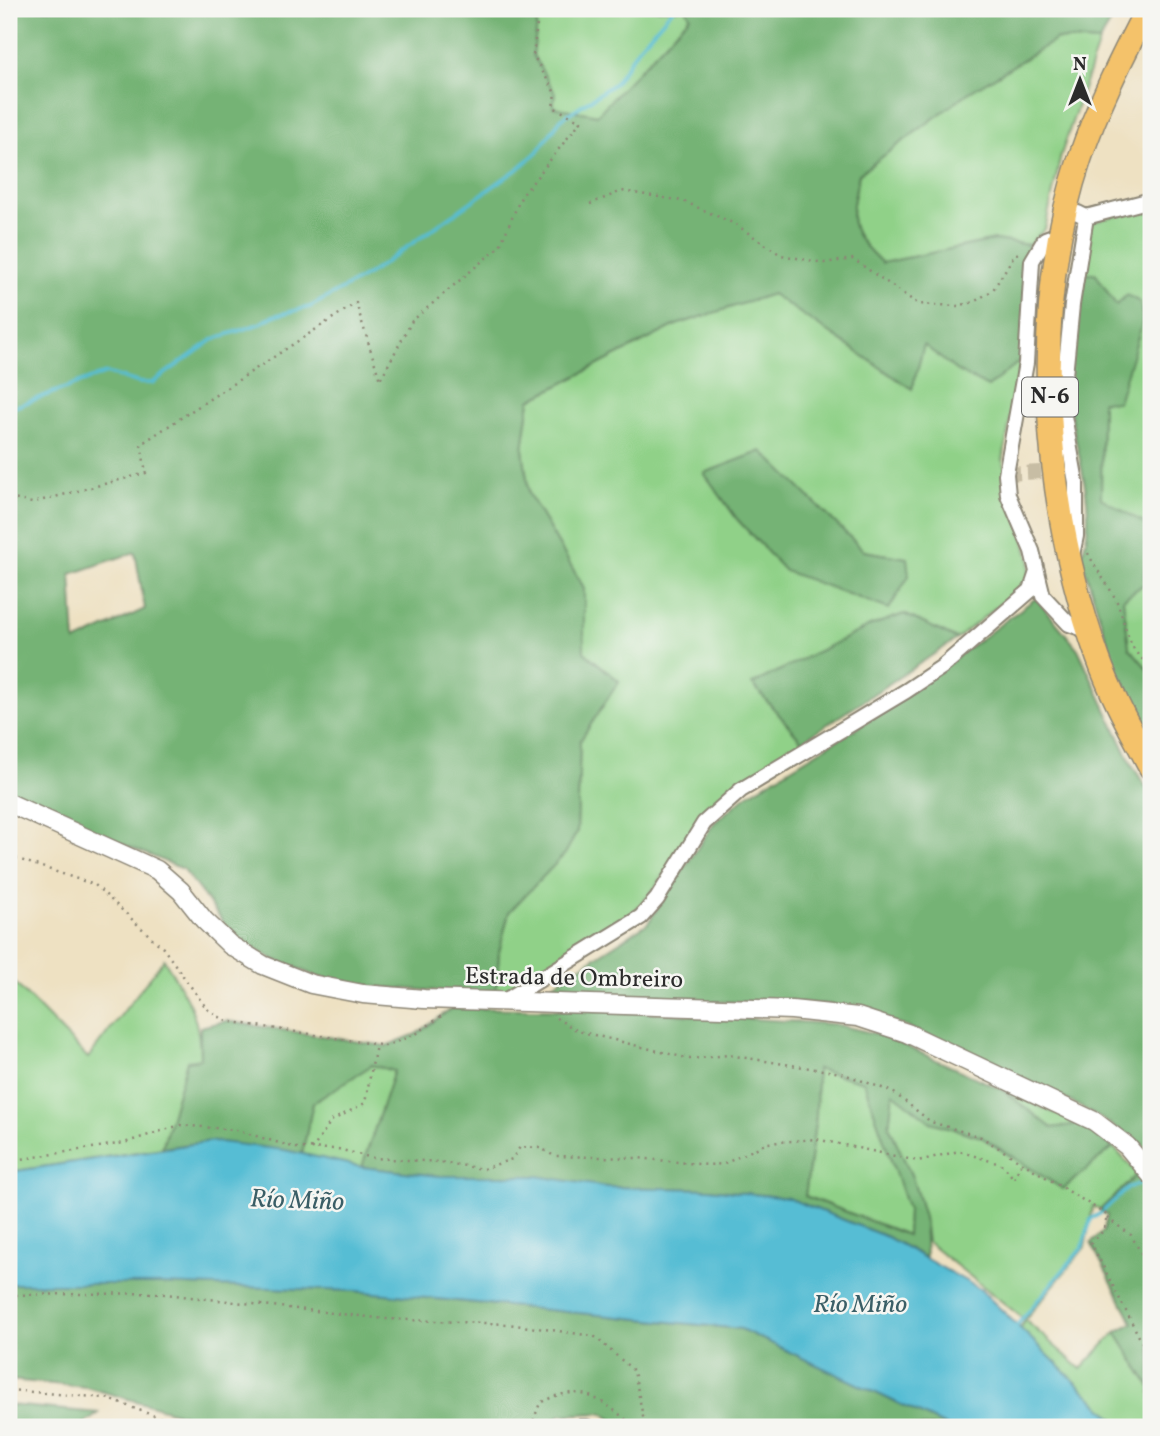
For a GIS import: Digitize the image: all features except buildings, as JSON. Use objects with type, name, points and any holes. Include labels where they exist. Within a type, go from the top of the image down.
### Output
[{"type":"highway","name":"N-6","points":[[1147,9],[1099,107],[1079,160],[1076,213],[1060,233],[1050,350],[1050,424],[1059,505],[1089,631],[1119,708],[1151,768]]},
{"type":"street","points":[[1071,560],[1076,536],[1076,482],[1062,405],[1072,305],[1076,213],[1151,200]]},
{"type":"street","points":[[1060,233],[1045,239],[1036,250],[1032,261],[1028,291],[1026,363],[1006,474],[1008,495],[1022,523],[1043,596],[1055,613],[1069,624],[1089,631]]},
{"type":"street","points":[[503,1002],[641,917],[657,899],[704,823],[741,790],[942,667],[1031,590],[1037,572]]},
{"type":"street","name":"Estrada de Ombreiro","points":[[9,803],[157,870],[181,891],[204,920],[230,945],[286,975],[353,993],[462,1001],[821,1011],[881,1023],[1094,1121],[1127,1146],[1151,1175]]},
{"type":"street","points":[[580,1427],[587,1427]]},
{"type":"path","points":[[9,498],[32,503],[145,473],[141,444],[356,303],[380,380],[412,321],[500,246],[521,197],[581,121],[553,107],[555,93],[533,55],[539,9]]},
{"type":"path","points":[[590,204],[622,191],[682,201],[735,224],[780,255],[824,263],[853,259],[918,304],[957,306],[974,302],[993,290],[1015,254],[1036,250]]},
{"type":"path","points":[[1076,536],[1116,601],[1142,661],[1151,664]]},
{"type":"path","points":[[9,856],[95,886],[163,948],[207,1009],[226,1021],[386,1046],[416,1034],[462,1001]]},
{"type":"path","points":[[529,1002],[578,1031],[690,1059],[728,1055],[841,1073],[893,1092],[931,1122],[981,1137],[1072,1195],[1093,1205],[1123,1232],[1131,1235],[1151,1271]]},
{"type":"path","points":[[312,1150],[331,1121],[365,1103],[376,1045]]},
{"type":"path","points":[[9,1161],[124,1143],[180,1125],[236,1130],[312,1150],[338,1149],[373,1158],[441,1162],[483,1169],[512,1159],[520,1147],[527,1145],[541,1148],[554,1156],[637,1158],[708,1165],[724,1164],[767,1143],[816,1139],[918,1161],[959,1151],[1003,1165],[1014,1179],[1022,1161]]},
{"type":"path","points":[[1107,1218],[1104,1230],[1091,1243],[1151,1360]]},
{"type":"path","points":[[9,1295],[156,1293],[386,1320],[508,1324],[594,1336],[634,1371],[645,1427]]},
{"type":"path","points":[[9,1390],[106,1398],[185,1427]]},
{"type":"path","points":[[531,1427],[540,1403],[559,1392],[598,1397],[635,1427]]},
{"type":"green space","points":[[9,9],[539,9],[533,55],[555,93],[553,107],[597,115],[690,16],[686,9],[1119,9],[1099,42],[1057,39],[968,93],[859,174],[853,203],[853,223],[861,241],[882,263],[995,240],[1029,245],[1021,360],[988,387],[957,371],[924,345],[912,389],[772,294],[676,325],[530,400],[523,449],[529,494],[584,588],[584,652],[619,681],[580,741],[577,832],[565,854],[509,912],[499,952],[496,995],[365,986],[318,977],[271,958],[246,944],[225,924],[183,869],[9,797]],"holes":[[[135,552],[145,609],[75,642],[71,574]]]},
{"type":"green space","points":[[539,9],[686,9],[691,16],[598,115],[553,107],[533,55]]},
{"type":"green space","points":[[1057,39],[1099,42],[1061,155],[1045,229],[1029,245],[995,240],[882,263],[861,241],[853,223],[853,203],[859,174],[968,93]]},
{"type":"green space","points":[[1151,205],[1151,527],[1101,499],[1102,401],[1116,305],[1095,273],[1079,273],[1089,223]]},
{"type":"green space","points":[[1079,273],[1095,273],[1116,305],[1127,295],[1140,302],[1143,321],[1118,402],[1102,401],[1101,498],[1151,527],[1151,563],[1145,565],[1144,584],[1123,599],[1129,647],[1151,673],[1151,734],[1115,666],[1081,556],[1087,537],[1088,516],[1067,386]]},
{"type":"green space","points":[[772,294],[912,389],[924,344],[957,371],[1021,360],[1003,460],[1030,560],[1029,580],[957,639],[904,614],[870,626],[753,684],[802,741],[720,800],[650,894],[618,928],[496,995],[499,952],[509,912],[577,832],[580,741],[619,681],[584,652],[584,588],[529,494],[523,449],[530,400],[676,325]],"holes":[[[762,452],[864,551],[907,558],[785,571],[737,519],[705,474]]]},
{"type":"green space","points":[[762,451],[864,551],[907,558],[909,576],[889,609],[785,571],[737,519],[704,473]]},
{"type":"green space","points":[[1151,563],[1151,673],[1129,647],[1123,599],[1144,584],[1145,565]]},
{"type":"green space","points":[[1036,598],[1078,649],[1132,765],[1151,795],[1151,1151],[1094,1114],[1033,1083],[911,1029],[848,1009],[826,1004],[532,998],[648,923],[714,823],[747,795],[881,713]]},
{"type":"green space","points":[[904,614],[957,639],[802,741],[752,684],[870,626]]},
{"type":"green space","points":[[164,959],[185,995],[194,1017],[200,1059],[187,1061],[162,1148],[9,1172],[9,977],[88,1058]]},
{"type":"green space","points":[[452,1008],[611,1010],[834,1024],[881,1035],[1001,1089],[1052,1128],[1079,1124],[1113,1147],[1063,1189],[981,1137],[931,1122],[893,1093],[889,1126],[912,1177],[924,1217],[926,1258],[887,1237],[788,1198],[709,1189],[607,1187],[439,1176],[362,1167],[394,1071],[372,1065],[313,1103],[302,1154],[212,1141],[162,1148],[187,1061],[200,1059],[200,1027],[226,1021],[386,1046],[416,1034]],"holes":[[[817,1069],[864,1082],[908,1210],[907,1235],[805,1196],[816,1116]]]},
{"type":"green space","points":[[372,1065],[394,1071],[362,1167],[302,1154],[313,1103]]},
{"type":"green space","points":[[817,1069],[864,1082],[908,1210],[907,1235],[805,1196],[816,1116]]},
{"type":"green space","points":[[1001,1089],[1079,1124],[1052,1128]]},
{"type":"green space","points":[[893,1092],[931,1122],[981,1137],[1063,1189],[1113,1147],[1138,1174],[1100,1210],[1093,1206],[1085,1247],[1025,1320],[927,1242],[924,1217],[912,1177],[889,1126]]},
{"type":"green space","points":[[1138,1174],[1151,1195],[1151,1388],[1116,1332],[1133,1323],[1091,1243],[1104,1230],[1107,1215],[1100,1210]]},
{"type":"green space","points":[[9,1284],[160,1284],[355,1291],[741,1329],[948,1427],[622,1427],[603,1413],[560,1415],[548,1427],[228,1427],[86,1387],[9,1380]]},
{"type":"green space","points":[[1025,1320],[1081,1369],[1116,1332],[1151,1388],[1151,1427],[1122,1427],[1020,1328]]},
{"type":"green space","points":[[9,1405],[99,1413],[80,1427],[9,1427]]},
{"type":"water","name":"Río Miño","points":[[212,1141],[285,1150],[362,1167],[439,1176],[537,1176],[607,1187],[709,1189],[788,1198],[887,1237],[980,1289],[1122,1427],[948,1427],[741,1329],[355,1291],[160,1284],[9,1284],[9,1172]]},
{"type":"waterway","points":[[9,409],[106,373],[140,383],[152,383],[214,339],[259,324],[273,316],[310,307],[369,274],[519,168],[537,152],[561,119],[615,83],[638,48],[673,9]]},
{"type":"waterway","points":[[1104,1210],[1128,1188],[1142,1183]]},
{"type":"waterway","points":[[1017,1325],[1082,1248],[1091,1219],[1101,1213]]},
{"type":"tunnel","points":[[1006,474],[1060,471]]}]
